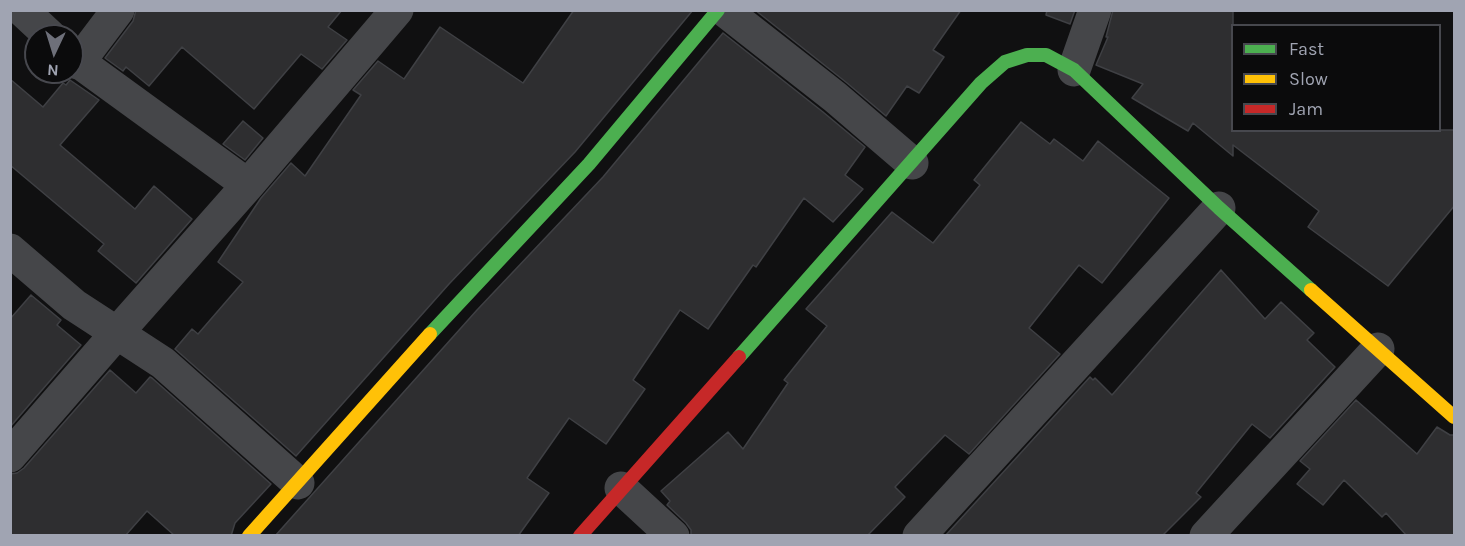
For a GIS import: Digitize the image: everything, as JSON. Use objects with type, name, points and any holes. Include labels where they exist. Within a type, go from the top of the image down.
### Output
[{"type":"street","points":[[22,10],[37,24]]},
{"type":"street","points":[[84,50],[118,10]]},
{"type":"street","points":[[10,456],[248,185],[397,10]]},
{"type":"street","points":[[249,536],[463,297],[590,164],[718,10]]},
{"type":"street","points":[[724,10],[836,97],[912,163]]},
{"type":"street","points":[[1074,70],[1095,10]]},
{"type":"street","points":[[580,536],[981,83],[1005,62],[1027,54],[1046,55],[1074,70],[1218,208],[1455,417]]},
{"type":"street","points":[[84,67],[248,185]]},
{"type":"street","points":[[919,536],[1218,208]]},
{"type":"street","points":[[10,250],[74,305],[163,363],[298,483]]},
{"type":"street","points":[[1206,536],[1378,350]]},
{"type":"street","points":[[621,488],[674,536]]},
{"type":"building","points":[[136,10],[342,10],[328,27],[347,40],[322,69],[301,54],[254,109],[182,47],[149,86],[126,67],[123,71],[105,58],[133,21]]},
{"type":"building","points":[[574,10],[693,10],[575,152],[449,284],[296,456],[175,349],[192,329],[198,334],[243,282],[218,262],[261,198],[291,163],[305,176],[361,95],[353,90],[378,61],[404,79],[440,27],[523,83]]},
{"type":"building","points":[[755,10],[961,10],[933,50],[944,57],[919,93],[907,86],[886,116]]},
{"type":"building","points":[[1047,10],[1075,10],[1070,24],[1046,15]]},
{"type":"building","points":[[1113,10],[1233,10],[1231,132],[1441,132],[1441,130],[1455,130],[1455,205],[1388,286],[1308,227],[1319,211],[1233,145],[1233,156],[1193,123],[1188,131],[1132,98],[1143,84],[1096,65],[1108,37],[1106,37]]},
{"type":"building","points":[[723,33],[865,147],[845,175],[863,189],[833,222],[804,198],[756,267],[753,265],[708,329],[680,310],[633,380],[645,389],[606,444],[569,418],[527,478],[549,493],[518,536],[275,536],[477,310],[603,177]]},
{"type":"building","points":[[10,79],[43,107],[62,84],[76,84],[99,100],[60,145],[135,209],[154,186],[192,219],[136,283],[98,251],[104,244],[10,165]]},
{"type":"building","points":[[243,121],[263,138],[245,160],[223,144]]},
{"type":"building","points":[[1021,122],[1050,144],[1054,139],[1083,161],[1098,141],[1169,198],[1102,283],[1079,265],[1029,328],[1060,354],[969,454],[945,435],[895,487],[905,497],[867,536],[691,536],[691,530],[667,505],[670,501],[661,491],[728,432],[743,449],[788,383],[784,380],[827,326],[806,309],[892,212],[933,243],[980,185],[974,180]]},
{"type":"building","points":[[1221,270],[1265,319],[1281,302],[1314,333],[1307,340],[1335,367],[1270,438],[1252,424],[1196,493],[1201,497],[1162,536],[945,536],[1090,377],[1093,380],[1095,378],[1112,395]]},
{"type":"building","points":[[31,295],[61,320],[57,325],[81,345],[10,427],[10,319]]},
{"type":"building","points":[[110,370],[136,393],[150,377],[152,378],[271,484],[235,523],[231,536],[175,536],[147,511],[125,536],[10,536],[10,474],[17,473],[24,468]]},
{"type":"building","points":[[1356,400],[1417,454],[1437,427],[1450,435],[1455,435],[1455,536],[1407,536],[1386,513],[1382,517],[1344,480],[1323,505],[1297,484],[1310,469],[1300,461]]},
{"type":"traffic: fast","points":[[430,334],[589,164],[718,10]]},
{"type":"traffic: fast","points":[[739,357],[981,83],[1005,62],[1027,55],[1046,55],[1074,70],[1219,208],[1311,290]]},
{"type":"traffic: slow","points":[[1311,290],[1454,417]]},
{"type":"traffic: slow","points":[[249,536],[430,334]]},
{"type":"traffic: jam","points":[[580,536],[739,357]]}]
